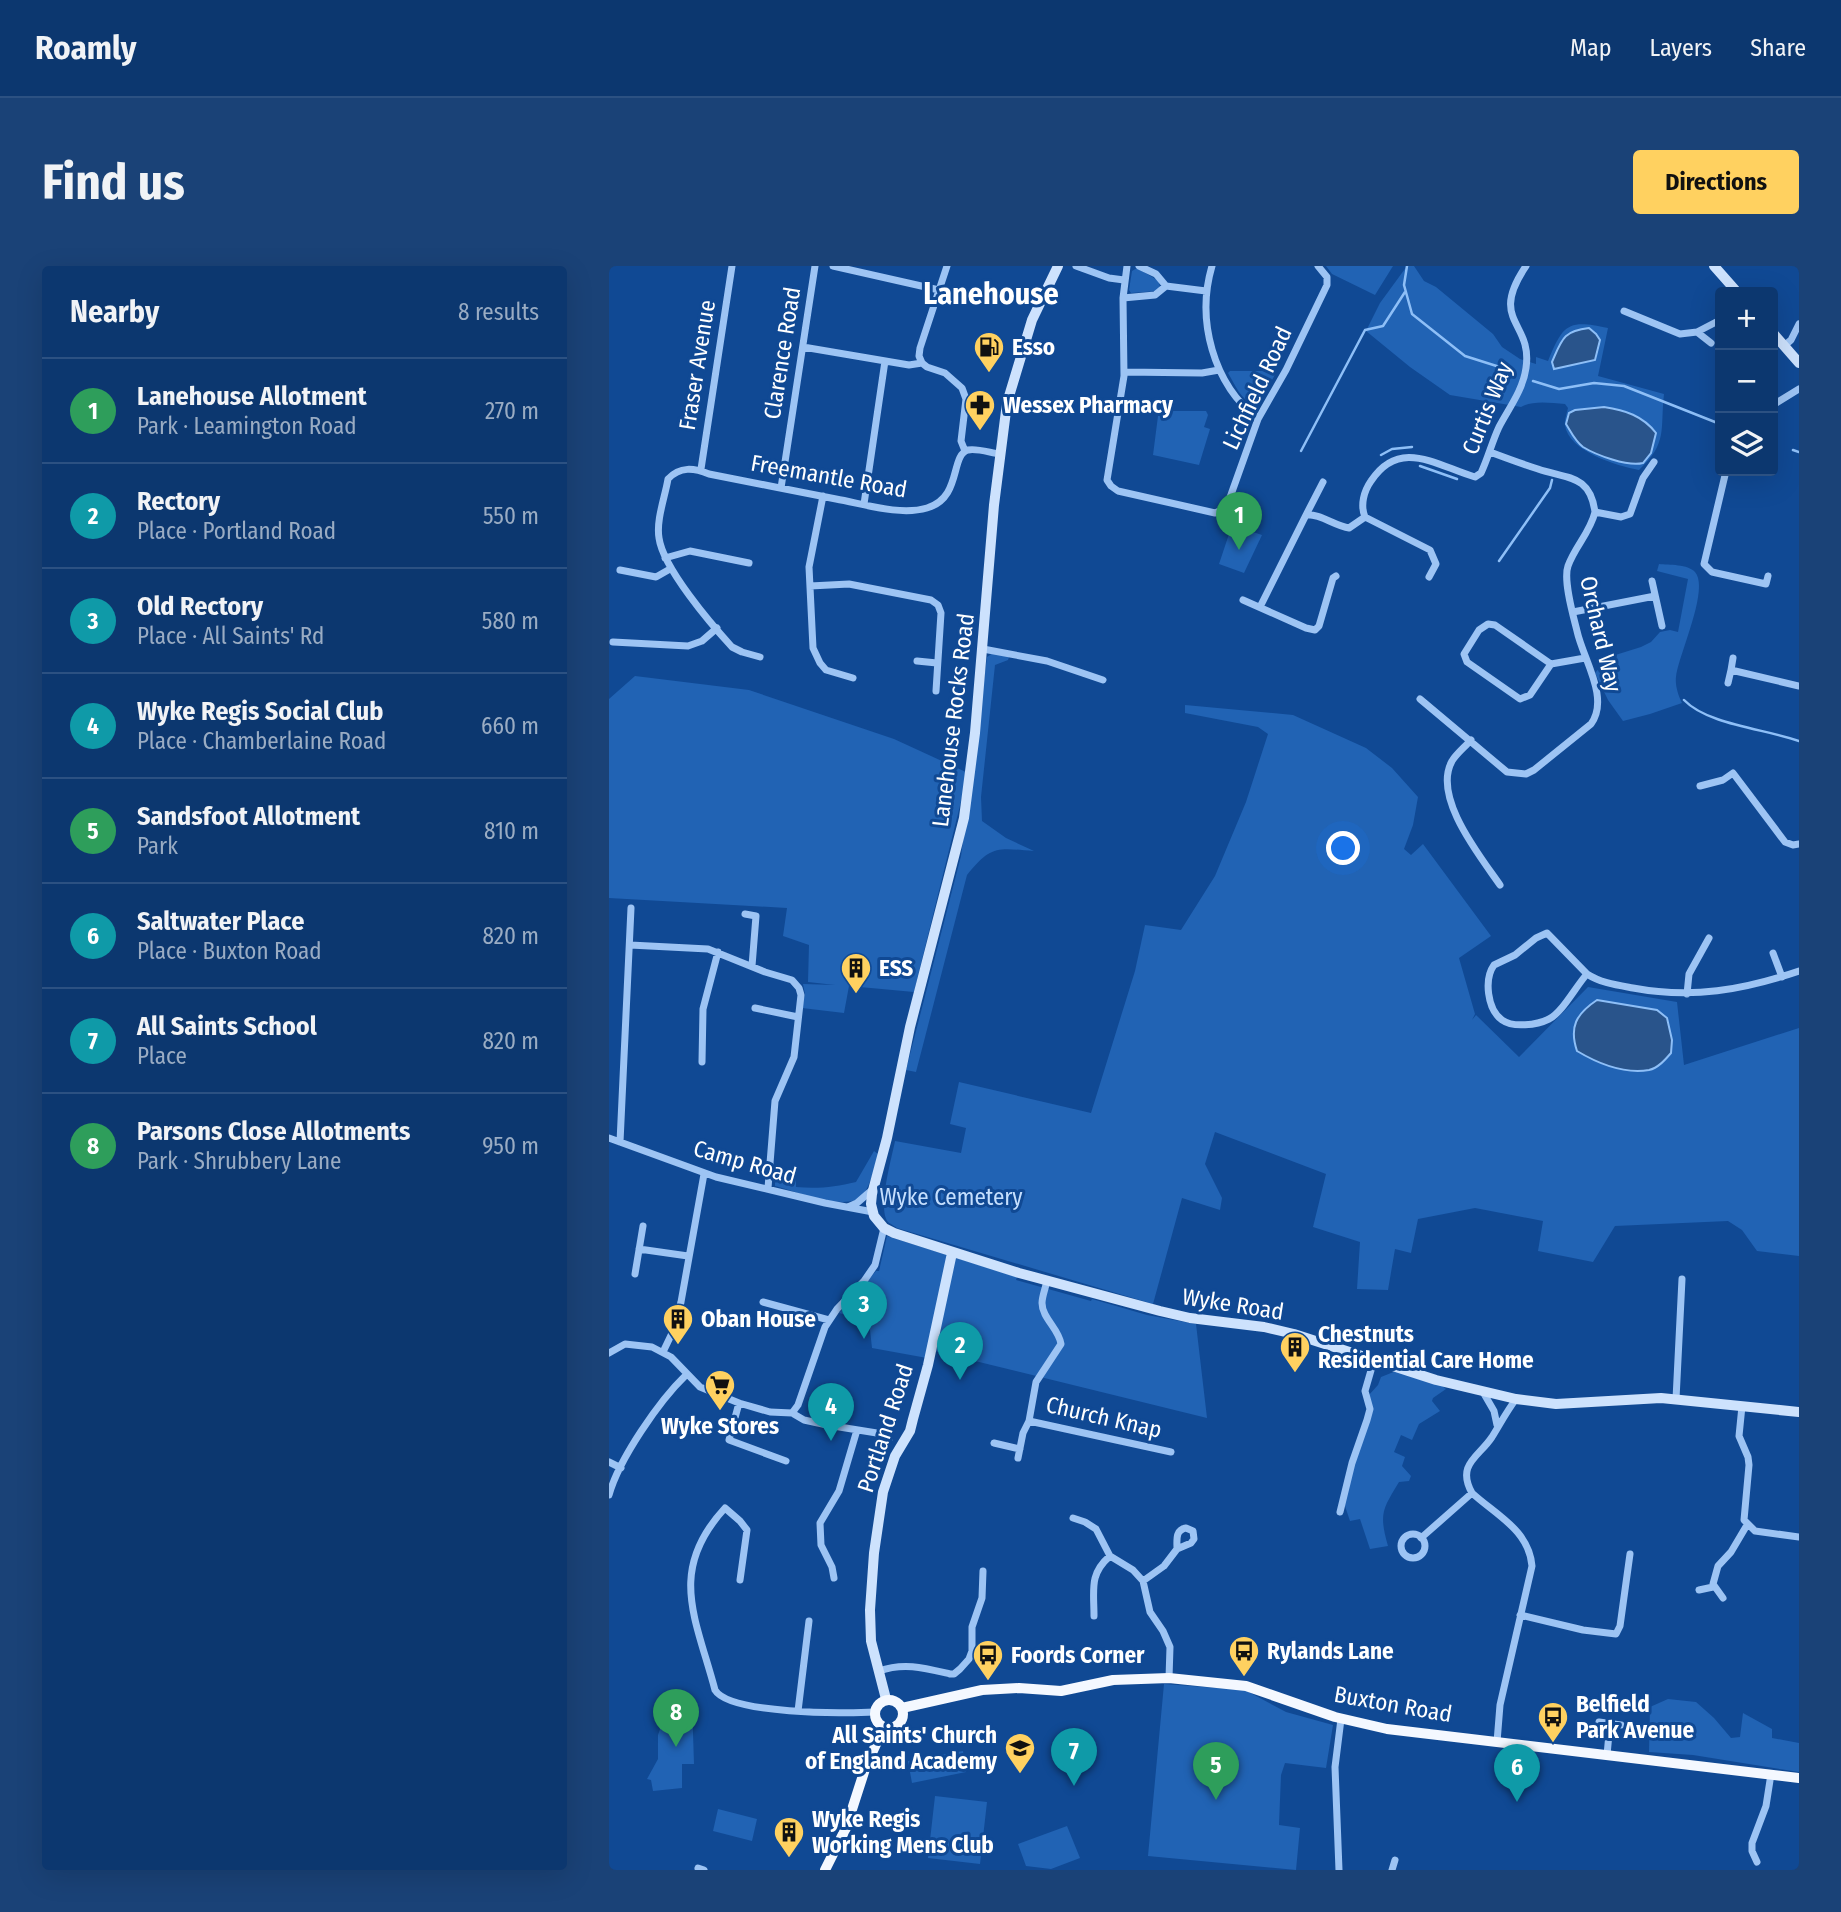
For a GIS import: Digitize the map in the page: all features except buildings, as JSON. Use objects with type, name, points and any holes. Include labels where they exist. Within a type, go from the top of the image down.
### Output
[{"type":"highway","name":"Buxton Road","points":[[902,1708],[982,1690],[1019,1688],[1061,1691],[1113,1680],[1169,1678],[1246,1686],[1341,1719],[1387,1728],[1799,1778]]},
{"type":"highway","points":[[886,1699],[894,1700],[902,1708],[903,1717],[897,1725],[884,1727],[875,1720],[874,1712],[878,1704],[886,1699]]},
{"type":"highway","points":[[825,1870],[846,1828],[866,1766],[884,1727]]},
{"type":"main road","name":"Lanehouse Rocks Road","points":[[873,1212],[873,1189],[887,1138],[910,1027],[964,818],[983,649],[991,532],[1007,403],[1032,320],[1058,266]]},
{"type":"main road","points":[[1714,266],[1733,287]]},
{"type":"main road","points":[[1778,339],[1799,363]]},
{"type":"main road","points":[[873,1212],[884,1227],[952,1253]]},
{"type":"main road","name":"Wyke Road","points":[[952,1253],[1190,1318],[1264,1327],[1294,1334],[1436,1380],[1516,1399],[1556,1404],[1676,1399],[1799,1412]]},
{"type":"main road","name":"Portland Road","points":[[886,1699],[871,1641],[870,1610],[874,1553],[883,1492],[895,1456],[913,1419],[928,1365],[952,1253]]},
{"type":"street","name":"Fraser Avenue","points":[[701,469],[732,266]]},
{"type":"street","name":"Clarence Road","points":[[781,488],[815,266]]},
{"type":"street","points":[[833,266],[939,290]]},
{"type":"street","points":[[922,363],[920,348],[947,266]]},
{"type":"street","points":[[1076,266],[1109,278],[1124,280]]},
{"type":"street","points":[[1127,266],[1123,298],[1125,372],[1202,373],[1219,370]]},
{"type":"street","points":[[1139,266],[1156,274],[1166,286],[1206,291]]},
{"type":"street","points":[[1212,266],[1206,291],[1208,335],[1219,370],[1236,398],[1258,419]]},
{"type":"street","name":"Lichfield Road","points":[[1125,372],[1107,475],[1109,484],[1118,491],[1212,512],[1224,509],[1229,503],[1258,419],[1286,370],[1327,285],[1327,277],[1318,266]]},
{"type":"street","name":"Curtis Way","points":[[1365,517],[1363,503],[1366,488],[1388,462],[1403,457],[1415,457],[1475,477],[1481,473],[1498,429],[1517,396],[1526,370],[1526,352],[1511,313],[1510,301],[1513,287],[1526,266]]},
{"type":"street","points":[[1123,298],[1155,295],[1166,286]]},
{"type":"street","points":[[1624,312],[1672,332],[1689,334],[1715,323]]},
{"type":"street","points":[[1784,346],[1791,340],[1799,324]]},
{"type":"street","points":[[1697,332],[1711,343]]},
{"type":"street","points":[[803,348],[913,365],[922,363],[950,375],[962,388],[966,402],[961,441],[965,451],[1000,454]]},
{"type":"street","points":[[864,504],[885,361]]},
{"type":"street","points":[[1778,402],[1799,389]]},
{"type":"street","name":"Freemantle Road","points":[[701,469],[709,474],[864,504],[911,510],[935,505],[949,491],[958,459],[965,451]]},
{"type":"street","points":[[1490,452],[1539,470],[1563,474],[1580,482],[1593,496],[1595,512],[1621,517],[1630,514],[1643,478],[1654,462]]},
{"type":"street","points":[[701,469],[684,469],[668,479],[658,536],[670,569],[717,628],[736,649],[760,657]]},
{"type":"street","points":[[1724,476],[1704,564],[1712,572],[1766,584]]},
{"type":"street","points":[[1260,607],[1323,482]]},
{"type":"street","points":[[823,496],[809,567],[812,644],[816,656],[829,672],[853,678]]},
{"type":"street","name":"Orchard Way","points":[[1420,699],[1507,772],[1526,774],[1534,770],[1595,718],[1599,703],[1573,612],[1567,573],[1568,566],[1590,528],[1595,512]]},
{"type":"street","points":[[1306,515],[1312,514],[1335,525],[1349,528],[1365,517],[1430,550],[1436,564],[1429,577]]},
{"type":"street","points":[[665,558],[690,551],[749,563]]},
{"type":"street","points":[[620,570],[656,577],[670,569]]},
{"type":"street","points":[[1243,600],[1315,630],[1319,626],[1336,576]]},
{"type":"street","points":[[1652,581],[1661,626]]},
{"type":"street","points":[[810,586],[849,584],[935,602],[941,611],[936,691]]},
{"type":"street","points":[[1573,612],[1655,596]]},
{"type":"street","points":[[1551,664],[1530,695],[1520,699],[1467,662],[1464,654],[1479,630],[1488,624],[1495,625],[1551,664],[1585,658]]},
{"type":"street","points":[[613,642],[688,646],[702,640],[717,628]]},
{"type":"street","points":[[983,649],[1047,661],[1103,680]]},
{"type":"street","points":[[1728,683],[1733,657]]},
{"type":"street","points":[[917,661],[937,663]]},
{"type":"street","points":[[1731,670],[1799,686]]},
{"type":"street","points":[[1471,740],[1453,760],[1448,774],[1450,797],[1459,823],[1500,885]]},
{"type":"street","points":[[1699,786],[1723,779],[1740,767]]},
{"type":"street","points":[[1733,773],[1785,842],[1799,844]]},
{"type":"street","points":[[620,1142],[631,908]]},
{"type":"street","points":[[745,914],[756,916],[752,967]]},
{"type":"street","points":[[1587,974],[1552,1018],[1515,1025],[1503,1021],[1495,1010],[1487,980],[1494,965],[1515,955],[1536,938],[1547,933],[1587,974],[1611,985],[1663,994],[1687,994],[1754,985],[1799,971]]},
{"type":"street","points":[[1687,994],[1689,974],[1709,938]]},
{"type":"street","points":[[630,945],[717,951],[795,982],[800,991],[794,1057],[775,1098],[768,1188]]},
{"type":"street","points":[[702,1062],[703,1009],[717,951]]},
{"type":"street","points":[[1773,953],[1782,977]]},
{"type":"street","points":[[755,1008],[798,1017]]},
{"type":"street","name":"Camp Road","points":[[609,1138],[704,1174],[843,1208],[873,1212]]},
{"type":"street","points":[[663,1352],[674,1329],[704,1174]]},
{"type":"street","points":[[843,1208],[857,1203],[873,1189]]},
{"type":"street","points":[[635,1274],[643,1226]]},
{"type":"street","points":[[792,1413],[798,1405],[818,1344],[829,1320],[875,1265],[884,1227]]},
{"type":"street","points":[[639,1249],[688,1256]]},
{"type":"street","points":[[1676,1399],[1682,1279]]},
{"type":"street","name":"Church Knap","points":[[1018,1458],[1036,1382],[1061,1344],[1058,1332],[1042,1304],[1047,1280]]},
{"type":"street","points":[[763,1303],[829,1320]]},
{"type":"street","points":[[609,1353],[625,1344],[652,1347],[663,1352],[700,1387],[739,1403],[769,1412],[792,1413],[804,1419],[883,1434],[889,1439]]},
{"type":"street","points":[[1340,1512],[1352,1463],[1370,1409],[1365,1391],[1374,1360]]},
{"type":"street","points":[[609,1495],[621,1468],[650,1420],[686,1375]]},
{"type":"street","points":[[1483,1392],[1494,1411],[1497,1425]]},
{"type":"street","points":[[1497,1742],[1500,1705],[1532,1566],[1528,1546],[1512,1526],[1472,1493],[1467,1480],[1468,1466],[1492,1437],[1497,1425],[1516,1399]]},
{"type":"street","points":[[739,1403],[729,1440],[786,1461]]},
{"type":"street","points":[[1742,1406],[1739,1436],[1749,1461],[1743,1514],[1747,1525],[1759,1532],[1799,1537]]},
{"type":"street","name":"Church Knap","points":[[1028,1421],[1171,1452]]},
{"type":"street","points":[[834,1578],[832,1567],[821,1545],[820,1523],[839,1491],[857,1430]]},
{"type":"street","points":[[994,1443],[1020,1449]]},
{"type":"street","points":[[609,1462],[621,1468]]},
{"type":"street","points":[[1421,1538],[1472,1493]]},
{"type":"street","points":[[740,1580],[747,1530],[725,1508],[708,1528],[697,1547],[690,1581],[692,1606],[715,1690],[724,1699],[744,1705],[798,1711],[874,1712]]},
{"type":"street","points":[[1073,1518],[1096,1529],[1110,1556],[1133,1570],[1143,1581],[1150,1612],[1170,1647],[1169,1678]]},
{"type":"street","points":[[1713,1587],[1717,1566],[1731,1552],[1747,1525]]},
{"type":"street","points":[[1143,1581],[1159,1571],[1177,1549]]},
{"type":"street","points":[[1520,1615],[1583,1630],[1616,1634],[1620,1626],[1630,1554]]},
{"type":"street","points":[[1094,1616],[1095,1575],[1099,1566],[1110,1556]]},
{"type":"street","points":[[879,1671],[897,1665],[908,1665],[950,1674],[956,1672],[969,1659],[972,1651],[972,1627],[982,1598],[983,1571]]},
{"type":"street","points":[[1699,1590],[1713,1587]]},
{"type":"street","points":[[1713,1587],[1723,1598]]},
{"type":"street","points":[[798,1711],[809,1621]]},
{"type":"street","points":[[1339,1870],[1335,1767],[1341,1719]]},
{"type":"street","points":[[1599,1722],[1622,1725]]},
{"type":"street","points":[[1607,1755],[1610,1723]]},
{"type":"street","points":[[1757,1862],[1752,1843],[1766,1807],[1771,1774]]},
{"type":"street","points":[[1392,1870],[1395,1860]]},
{"type":"green space","points":[[1326,266],[1393,266],[1375,295],[1332,274]]},
{"type":"green space","points":[[1407,266],[1414,266],[1424,281],[1436,287],[1493,334],[1502,347],[1520,359],[1536,364],[1536,357],[1548,361],[1558,339],[1569,327],[1584,324],[1608,328],[1598,376],[1664,394],[1661,435],[1655,452],[1639,470],[1607,461],[1584,450],[1568,434],[1565,423],[1568,408],[1565,404],[1537,403],[1521,407],[1450,395],[1410,367],[1366,331],[1380,303]]},
{"type":"green space","points":[[1137,268],[1159,281],[1160,288],[1157,291],[1131,293],[1129,290],[1132,271]]},
{"type":"green space","points":[[1228,373],[1276,373],[1260,401],[1254,405],[1245,400],[1239,392]]},
{"type":"green space","points":[[1164,411],[1206,411],[1208,415],[1204,427],[1210,429],[1199,465],[1153,455],[1158,416],[1163,416]]},
{"type":"green space","points":[[1232,525],[1262,535],[1244,573],[1219,564]]},
{"type":"green space","points":[[1659,564],[1692,569],[1699,581],[1696,607],[1676,677],[1682,703],[1623,721],[1608,700],[1595,673],[1609,657],[1641,647],[1651,642],[1660,632],[1678,632],[1688,579],[1657,571]]},
{"type":"green space","points":[[993,653],[1009,657],[1008,660],[995,665],[981,797],[982,821],[1006,838],[1034,851],[1003,849],[989,853],[967,875],[916,1072],[906,1070],[961,856],[987,657]]},
{"type":"green space","points":[[635,676],[749,690],[894,739],[968,773],[914,992],[849,986],[844,1013],[802,1008],[805,994],[803,984],[835,985],[808,982],[809,945],[783,936],[787,908],[609,898],[609,699]]},
{"type":"green space","name":"Wyke Cemetery","points":[[1185,705],[1293,715],[1366,748],[1392,768],[1418,797],[1413,825],[1404,849],[1411,855],[1423,844],[1491,936],[1459,958],[1475,1014],[1472,1020],[1476,1015],[1519,1057],[1588,987],[1677,1002],[1684,1065],[1799,1028],[1799,1256],[1757,1251],[1742,1230],[1728,1221],[1615,1226],[1593,1262],[1538,1251],[1543,1221],[1475,1208],[1418,1219],[1411,1253],[1395,1249],[1388,1290],[1357,1289],[1360,1242],[1313,1227],[1326,1174],[1215,1132],[1205,1164],[1222,1198],[1220,1210],[1182,1198],[1153,1304],[897,1228],[888,1222],[884,1206],[895,1141],[961,1153],[966,1128],[950,1124],[959,1082],[1091,1113],[1135,971],[1145,925],[1181,930],[1215,876],[1246,802],[1268,734],[1258,727],[1185,713]]},
{"type":"green space","points":[[874,1151],[878,1154],[870,1180],[863,1195],[856,1200],[834,1201],[775,1186],[775,1175],[796,1177],[796,1187],[826,1187],[856,1182]]},
{"type":"green space","points":[[887,1236],[1017,1277],[1016,1280],[1147,1315],[1196,1324],[1207,1418],[934,1351],[927,1358],[872,1348],[869,1321],[839,1313],[876,1271],[879,1271]]},
{"type":"green space","points":[[1396,1371],[1446,1389],[1432,1401],[1440,1411],[1419,1424],[1412,1440],[1401,1435],[1394,1452],[1405,1457],[1402,1466],[1411,1476],[1409,1481],[1399,1482],[1384,1512],[1388,1546],[1370,1549],[1360,1519],[1350,1521],[1344,1503],[1369,1419],[1368,1396],[1381,1377]]},
{"type":"green space","points":[[1164,1684],[1245,1690],[1286,1712],[1333,1725],[1326,1768],[1285,1763],[1281,1775],[1279,1825],[1300,1828],[1296,1870],[1148,1856]]},
{"type":"green space","points":[[1668,1699],[1696,1702],[1731,1738],[1740,1737],[1743,1713],[1772,1729],[1772,1738],[1799,1743],[1799,1772],[1693,1755],[1649,1752],[1650,1707]]},
{"type":"green space","points":[[692,1702],[694,1764],[682,1764],[682,1788],[653,1791],[651,1780],[647,1779],[658,1759],[658,1735],[665,1714],[677,1703]]},
{"type":"green space","points":[[963,1751],[966,1772],[912,1783],[908,1761]]},
{"type":"green space","points":[[935,1796],[987,1802],[980,1864],[928,1858]]},
{"type":"green space","points":[[718,1809],[757,1819],[752,1841],[713,1831]]},
{"type":"green space","points":[[1067,1826],[1080,1858],[1051,1869],[1026,1866],[1018,1844]]},
{"type":"shaded area","points":[[1589,328],[1600,340],[1595,360],[1554,369],[1552,362],[1565,338],[1574,331]]},
{"type":"shaded area","points":[[1604,407],[1633,415],[1656,433],[1651,453],[1643,463],[1621,462],[1604,457],[1583,447],[1575,439],[1566,424],[1569,413]]},
{"type":"shaded area","points":[[1597,1000],[1657,1010],[1667,1018],[1672,1040],[1671,1053],[1655,1067],[1640,1071],[1611,1066],[1577,1051],[1574,1035],[1576,1022],[1584,1010]]},
{"type":"waterway","points":[[1407,266],[1404,285],[1412,314],[1465,356],[1506,369]]},
{"type":"waterway","points":[[1301,451],[1365,330],[1383,326],[1405,292]]},
{"type":"waterway","points":[[1533,381],[1559,389],[1594,383],[1624,386],[1715,422]]},
{"type":"waterway","points":[[1381,455],[1392,449],[1412,447]]},
{"type":"waterway","points":[[1793,450],[1799,452]]},
{"type":"waterway","points":[[1420,466],[1457,479]]},
{"type":"waterway","points":[[1499,561],[1550,488],[1552,480]]},
{"type":"waterway","points":[[1684,700],[1694,708],[1722,721],[1799,741]]},
{"type":"place","name":"Esso","points":[[989,374]]},
{"type":"place","name":"Wessex Pharmacy","points":[[980,432]]},
{"type":"place","name":"Lanehouse Allotment","points":[[1239,550]]},
{"type":"place","name":"ESS","points":[[856,995]]},
{"type":"place","name":"Old Rectory","points":[[864,1339]]},
{"type":"place","name":"Oban House","points":[[678,1346]]},
{"type":"place","name":"Chestnuts Residential Care Home","points":[[1295,1374]]},
{"type":"place","name":"Rectory","points":[[960,1380]]},
{"type":"place","name":"Wyke Stores","points":[[720,1412]]},
{"type":"place","name":"Wyke Regis Social Club","points":[[831,1441]]},
{"type":"place","name":"Rylands Lane","points":[[1244,1678]]},
{"type":"place","name":"Foords Corner","points":[[988,1682]]},
{"type":"place","name":"Belfield Park Avenue","points":[[1553,1744]]},
{"type":"place","name":"Parsons Close Allotments","points":[[676,1747]]},
{"type":"place","name":"All Saints' Church of England Academy","points":[[1020,1775]]},
{"type":"place","name":"All Saints School","points":[[1074,1786]]},
{"type":"place","name":"Sandsfoot Allotment","points":[[1216,1800]]},
{"type":"place","name":"Saltwater Place","points":[[1517,1802]]},
{"type":"place","name":"Wyke Regis Working Mens Club","points":[[789,1859]]},
{"type":"district","name":"Lanehouse","points":[[991,294]]}]
